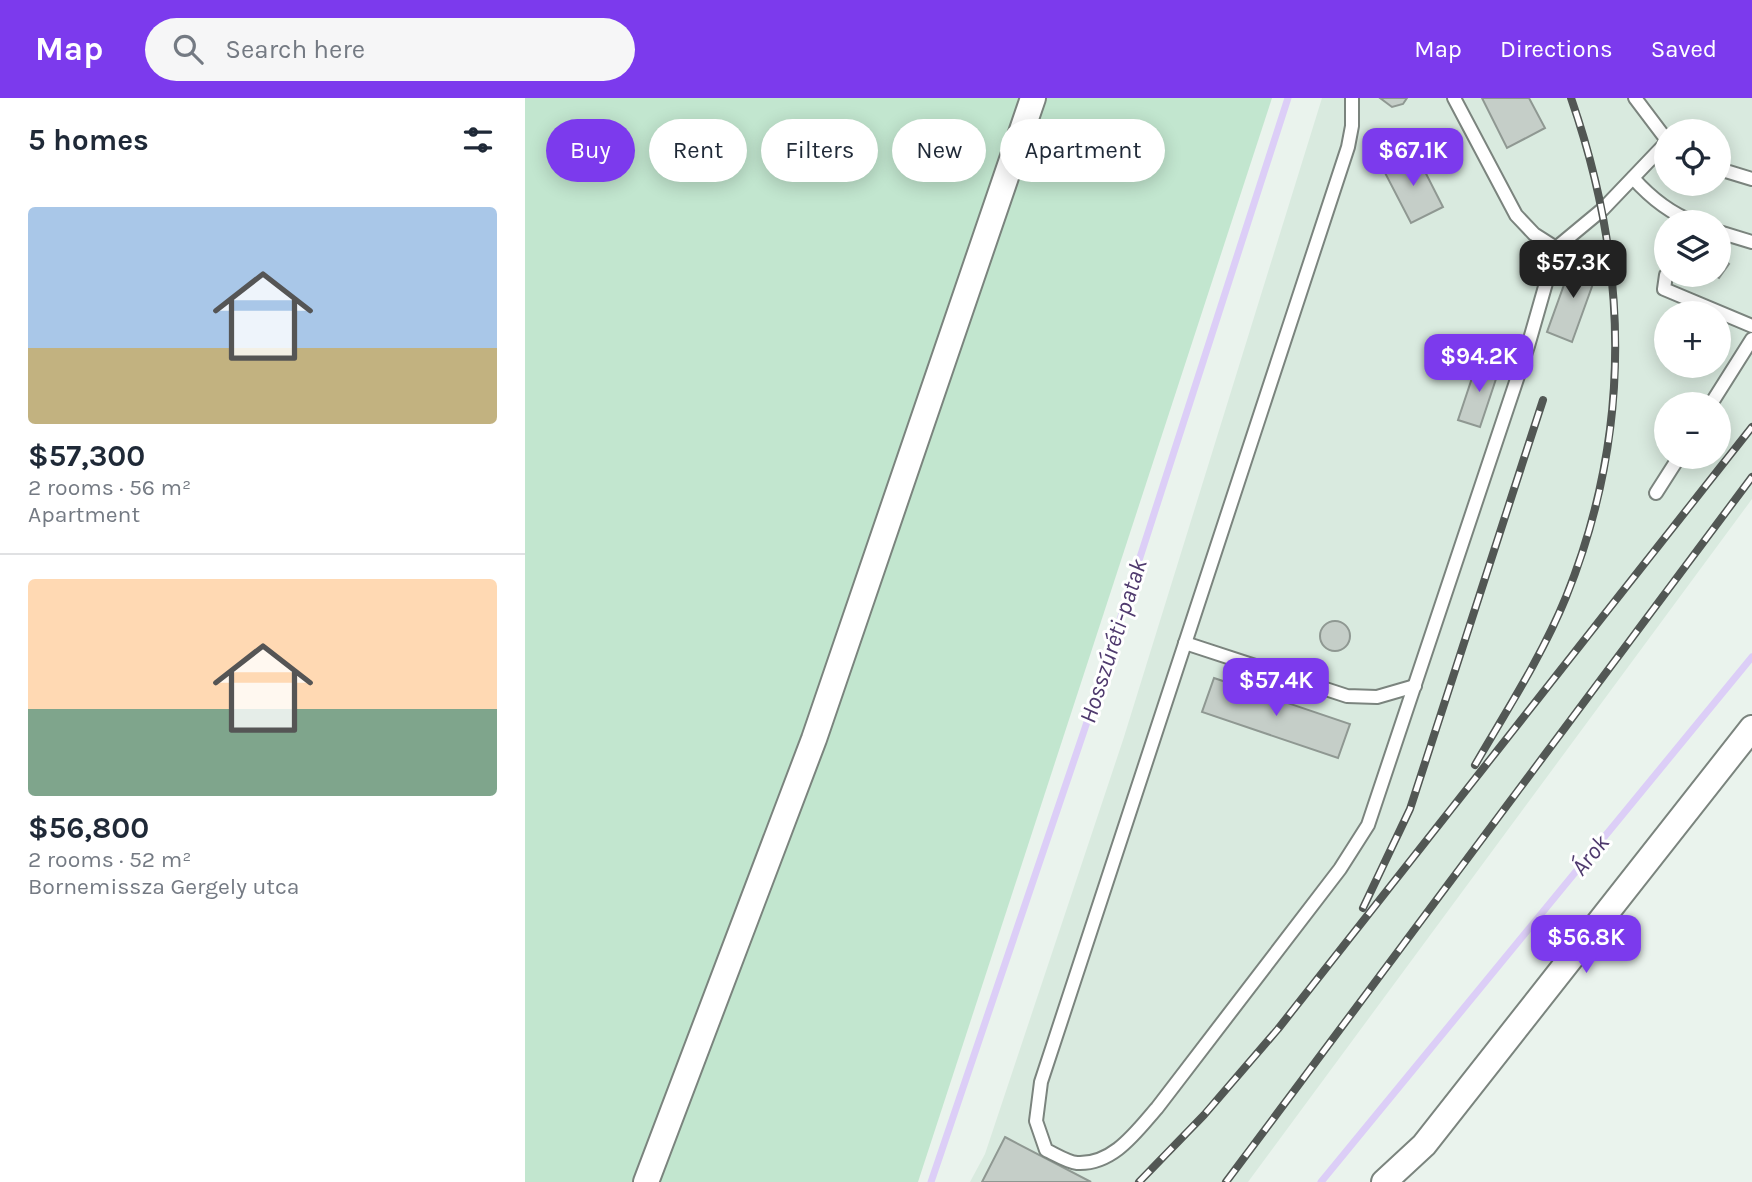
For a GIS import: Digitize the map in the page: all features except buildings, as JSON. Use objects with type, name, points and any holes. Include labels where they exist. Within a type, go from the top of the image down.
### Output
[{"type":"street","points":[[646,1182],[814,738],[1033,98]]},
{"type":"street","points":[[1384,1182],[1424,1144],[1752,728]]},
{"type":"lane","points":[[1352,98],[1348,147],[1041,1082],[1036,1121],[1046,1150],[1075,1163],[1102,1159],[1128,1142],[1340,869],[1368,825],[1528,346],[1556,248],[1603,209],[1654,154]]},
{"type":"lane","points":[[1454,98],[1516,215],[1534,234],[1556,248]]},
{"type":"lane","points":[[1635,98],[1654,124]]},
{"type":"lane","points":[[1731,173],[1752,179]]},
{"type":"lane","points":[[1633,178],[1665,210]]},
{"type":"lane","points":[[1731,236],[1752,242]]},
{"type":"lane","points":[[1664,287],[1752,326]]},
{"type":"lane","points":[[1719,392],[1752,339]]},
{"type":"lane","points":[[1656,493],[1671,469]]},
{"type":"lane","points":[[1185,643],[1347,696],[1377,696],[1415,686]]},
{"type":"shaded area","points":[[1322,98],[1752,98],[1752,499],[1248,1182],[970,1182],[985,1154],[1124,737]]},
{"type":"green space","points":[[525,98],[1272,98],[918,1182],[525,1182]]},
{"type":"waterway","name":"Hosszúréti-patak","points":[[931,1182],[1085,728],[1288,98]]},
{"type":"waterway","name":"Árok","points":[[1321,1182],[1752,657]]},
{"type":"railway","points":[[1475,765],[1535,662],[1566,597],[1588,535],[1603,472],[1612,410],[1615,348],[1613,286],[1604,223],[1590,161],[1571,98]]},
{"type":"railway","points":[[1363,908],[1410,809],[1543,400]]},
{"type":"railway","points":[[1139,1182],[1204,1115],[1278,1029],[1752,427]]},
{"type":"railway","points":[[1226,1182],[1752,477]]}]
